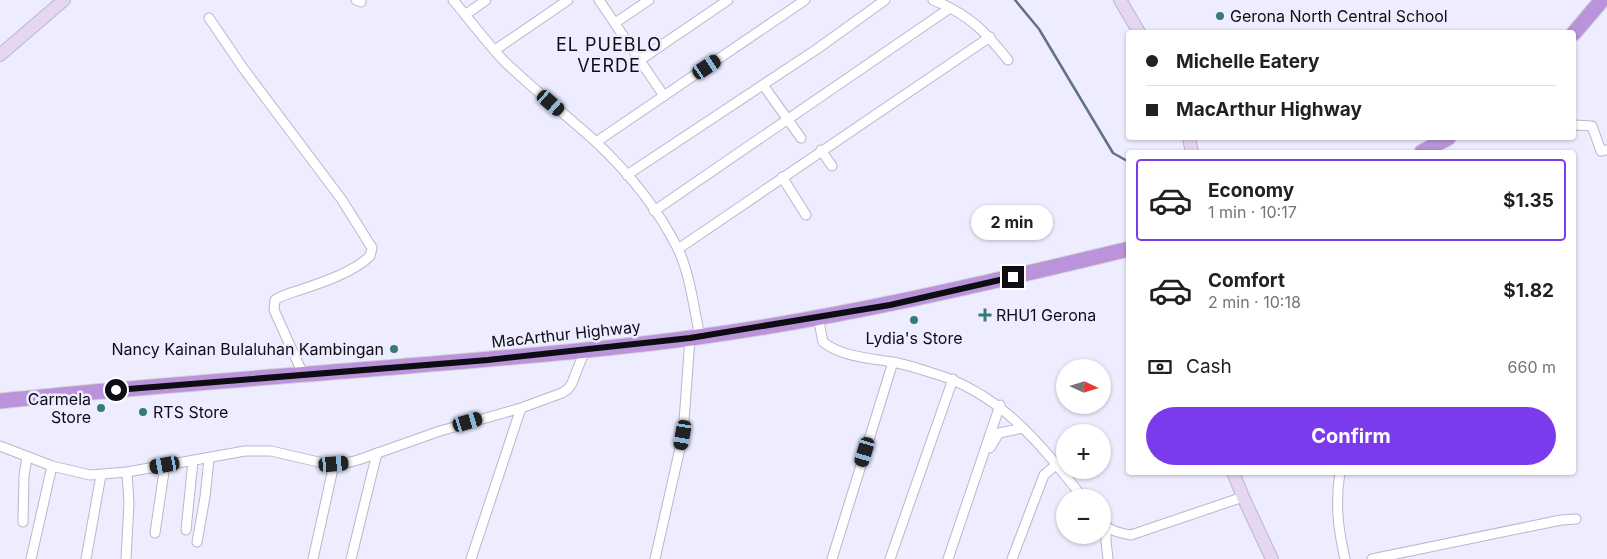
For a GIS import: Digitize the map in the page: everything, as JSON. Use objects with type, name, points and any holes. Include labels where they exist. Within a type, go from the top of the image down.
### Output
[{"type":"highway","points":[[1576,31],[1602,0]]},
{"type":"highway","points":[[1426,150],[1444,140]]},
{"type":"highway","name":"MacArthur Highway","points":[[0,401],[585,350],[695,338],[942,294],[1126,250]]},
{"type":"main road","points":[[0,55],[64,0]]},
{"type":"main road","points":[[1120,0],[1138,30]]},
{"type":"main road","points":[[1234,475],[1268,558]]},
{"type":"street","points":[[453,0],[495,50],[540,94],[596,142],[627,175],[654,210],[678,249],[683,262],[695,338],[683,435],[655,559]]},
{"type":"street","points":[[465,15],[486,0]]},
{"type":"street","points":[[495,50],[568,0]]},
{"type":"street","points":[[599,0],[664,96]]},
{"type":"street","points":[[615,23],[649,0]]},
{"type":"street","points":[[640,60],[728,0]]},
{"type":"street","points":[[596,142],[805,0]]},
{"type":"street","points":[[627,175],[763,85],[885,0]]},
{"type":"street","points":[[933,0],[968,18],[990,37],[1008,60]]},
{"type":"street","points":[[654,210],[950,8]]},
{"type":"street","points":[[208,18],[342,200],[372,248],[370,256],[356,266],[310,287],[281,296],[275,300],[274,310],[303,374]]},
{"type":"street","points":[[678,249],[990,37]]},
{"type":"street","points":[[763,85],[801,138]]},
{"type":"street","points":[[1576,125],[1592,126],[1601,151],[1607,150]]},
{"type":"street","points":[[822,150],[832,166]]},
{"type":"street","points":[[782,177],[806,214]]},
{"type":"street","points":[[818,317],[823,342],[836,350],[893,362],[953,379],[973,388],[1000,406],[1056,463]]},
{"type":"street","points":[[0,446],[52,466],[82,474],[101,475],[261,450],[323,463],[346,463],[440,431],[562,394],[568,389],[585,350]]},
{"type":"street","points":[[832,559],[893,362]]},
{"type":"street","points":[[890,559],[953,379]]},
{"type":"street","points":[[948,559],[1000,406]]},
{"type":"street","points":[[471,559],[521,408]]},
{"type":"street","points":[[984,456],[999,433],[1023,428]]},
{"type":"street","points":[[352,559],[377,453]]},
{"type":"street","points":[[23,522],[24,476],[27,457]]},
{"type":"street","points":[[197,542],[205,497],[209,458]]},
{"type":"street","points":[[186,530],[193,461]]},
{"type":"street","points":[[313,559],[334,464]]},
{"type":"street","points":[[156,533],[165,465]]},
{"type":"street","points":[[1012,559],[1044,475],[1056,465]]},
{"type":"street","points":[[31,559],[52,466]]},
{"type":"street","points":[[126,559],[129,503],[127,472]]},
{"type":"street","points":[[86,559],[101,475]]},
{"type":"street","points":[[1340,475],[1337,514],[1345,559]]},
{"type":"street","points":[[1068,479],[1076,489]]},
{"type":"street","points":[[1111,529],[1131,535],[1243,497]]},
{"type":"street","points":[[1372,559],[1561,520],[1576,519]]},
{"type":"street","points":[[1106,544],[1108,559]]},
{"type":"waterway","points":[[1015,0],[1039,29],[1113,153],[1126,160]]},
{"type":"place","name":"Gerona North Central School","points":[[1220,16]]},
{"type":"place","name":"RHU1 Gerona","points":[[985,315]]},
{"type":"place","name":"Lydia's Store","points":[[914,320]]},
{"type":"place","name":"Nancy Kainan Bulaluhan Kambingan","points":[[394,349]]},
{"type":"place","name":"Carmela Store","points":[[101,408]]},
{"type":"place","name":"RTS Store","points":[[143,412]]},
{"type":"district","name":"EL PUEBLO VERDE","points":[[609,55]]},
{"type":"route","points":[[116,390],[488,360],[690,338],[890,305],[1013,277]]}]
